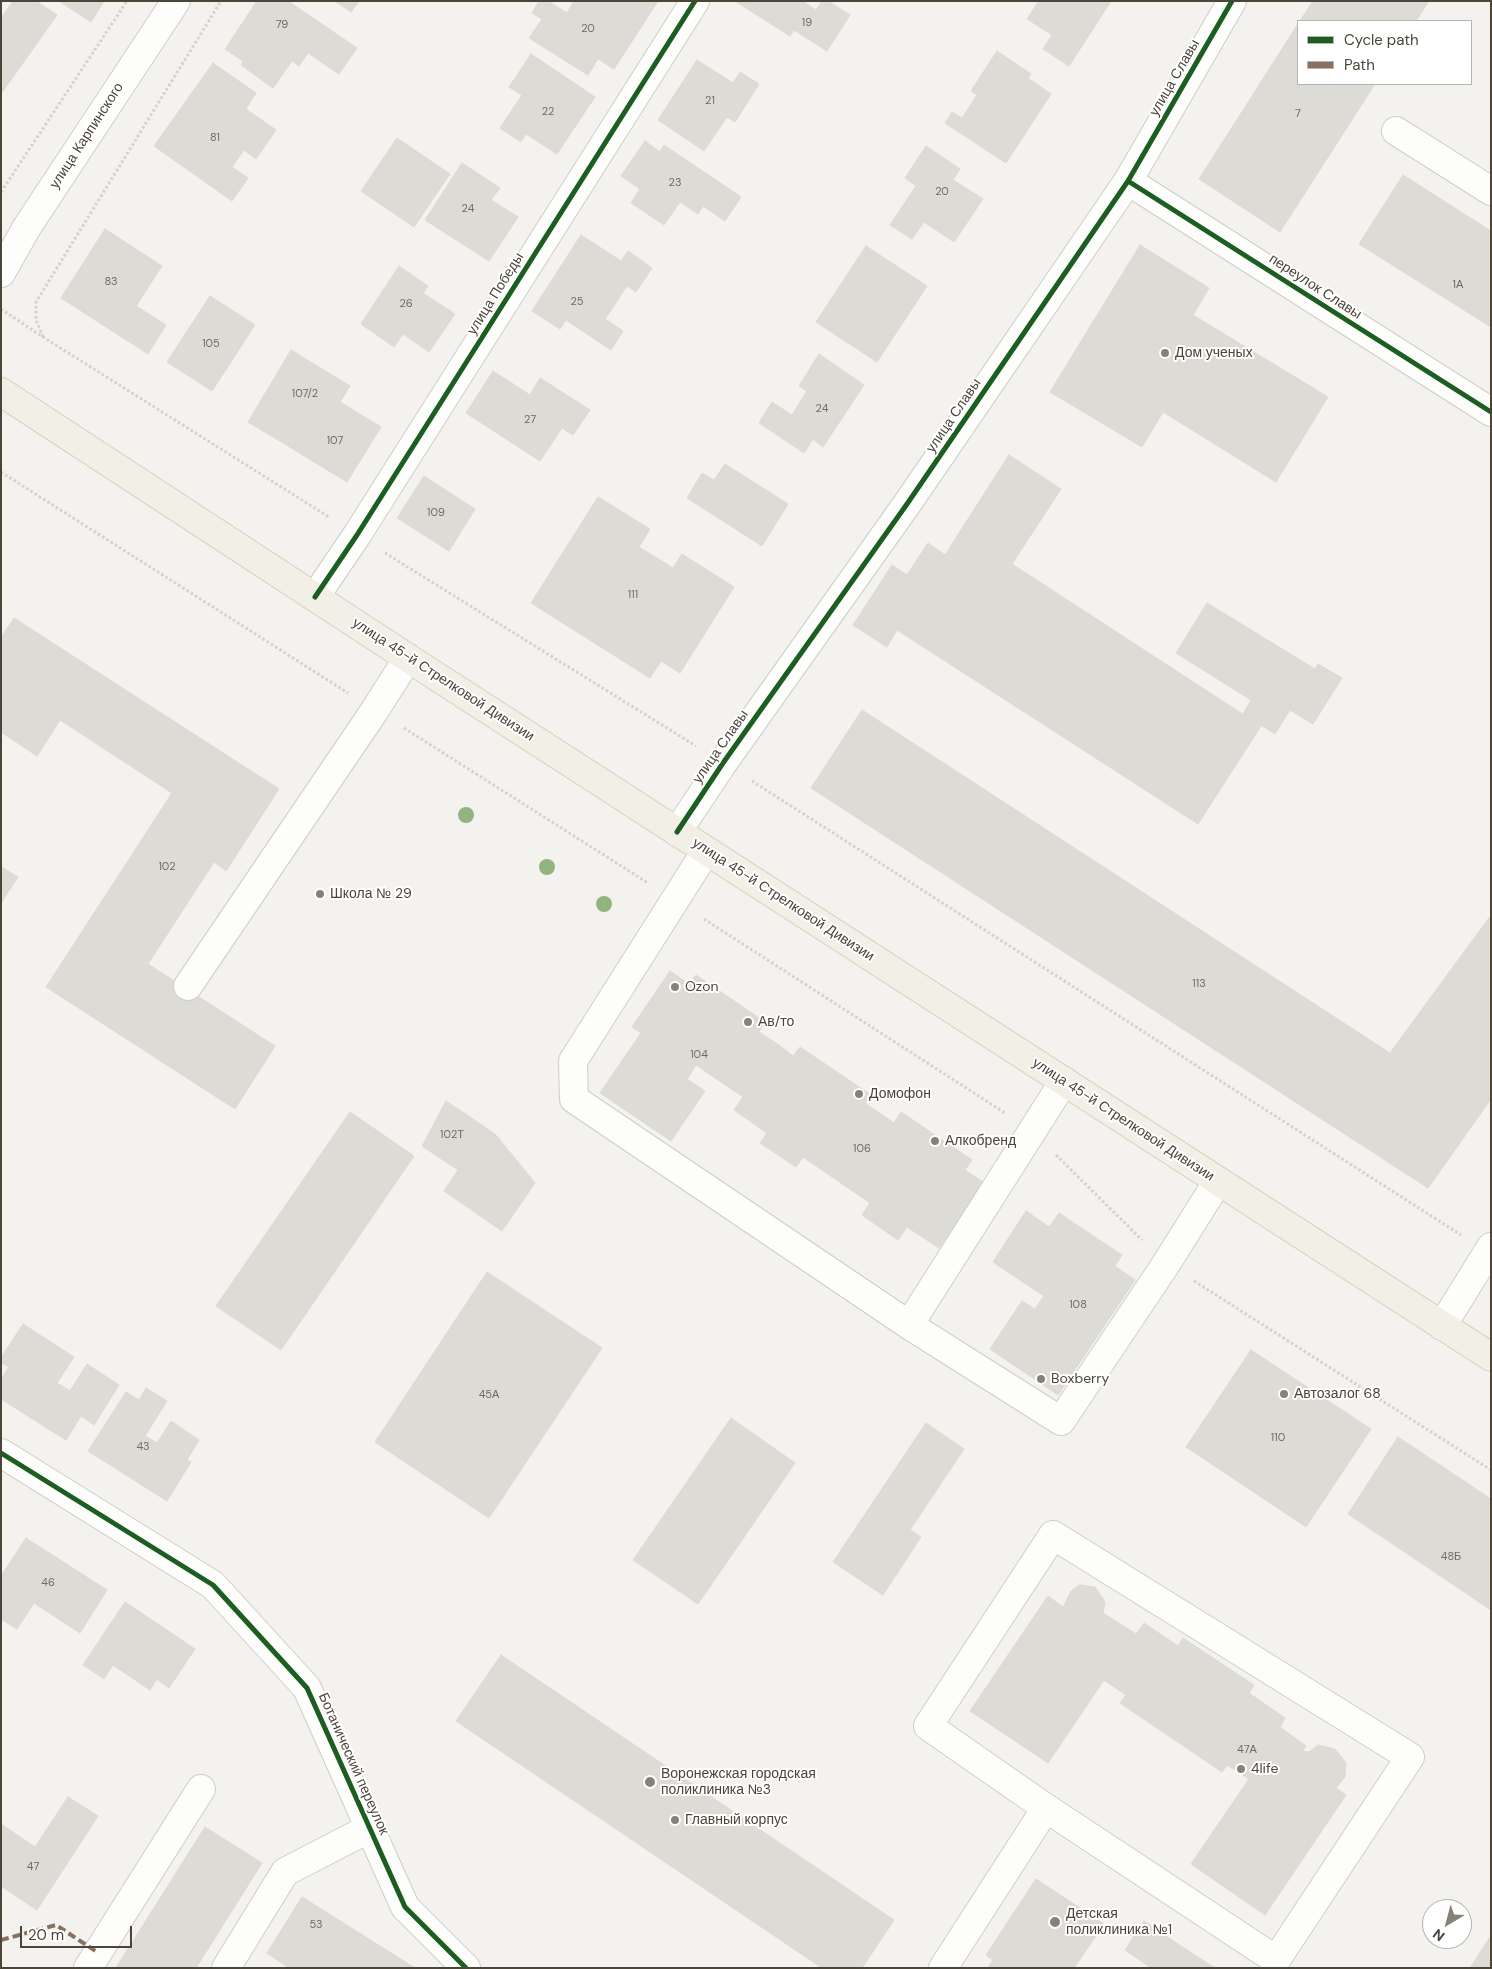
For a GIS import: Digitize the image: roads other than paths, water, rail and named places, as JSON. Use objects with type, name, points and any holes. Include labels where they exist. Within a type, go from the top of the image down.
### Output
[{"type":"main road","name":"улица 45-й Стрелковой Дивизии","points":[[1,392],[408,658],[1491,1357]]},
{"type":"street","name":"улица Карпинского","points":[[1,274],[27,227],[176,1]]},
{"type":"street","name":"улица Победы","points":[[315,597],[357,535],[695,1]]},
{"type":"street","name":"улица Славы","points":[[677,832],[723,763],[907,504],[1128,181],[1232,1]]},
{"type":"street","points":[[1396,131],[1491,191]]},
{"type":"street","name":"переулок Славы","points":[[1128,181],[1491,412]]},
{"type":"street","points":[[188,986],[375,710],[408,658]]},
{"type":"street","points":[[706,851],[572,1061],[574,1099],[909,1324],[1061,1421],[1166,1264],[1218,1181]]},
{"type":"street","points":[[909,1324],[1064,1081]]},
{"type":"street","points":[[1442,1326],[1491,1247]]},
{"type":"street","name":"Ботанический переулок","points":[[1,1453],[213,1585],[307,1688],[405,1907],[466,1968]]},
{"type":"street","points":[[1053,1535],[1410,1756],[1276,1960],[1046,1808],[928,1726],[1053,1535]]},
{"type":"street","points":[[88,1968],[201,1789]]},
{"type":"street","points":[[943,1968],[1046,1808]]},
{"type":"street","points":[[226,1968],[285,1872],[370,1828]]},
{"type":"place","name":"Дом ученых","points":[[1165,353]]},
{"type":"place","name":"Школа № 29","points":[[320,894]]},
{"type":"place","name":"Ozon","points":[[675,987]]},
{"type":"place","name":"Ав/то","points":[[748,1022]]},
{"type":"place","name":"Домофон","points":[[859,1094]]},
{"type":"place","name":"Алкобренд","points":[[935,1141]]},
{"type":"place","name":"Boxberry","points":[[1041,1379]]},
{"type":"place","name":"Автозалог 68","points":[[1284,1394]]},
{"type":"place","name":"4life","points":[[1241,1769]]},
{"type":"place","name":"Воронежская городская поликлиника №3","points":[[650,1782]]},
{"type":"place","name":"Главный корпус","points":[[675,1820]]},
{"type":"place","name":"Детская поликлиника №1","points":[[1055,1922]]}]
